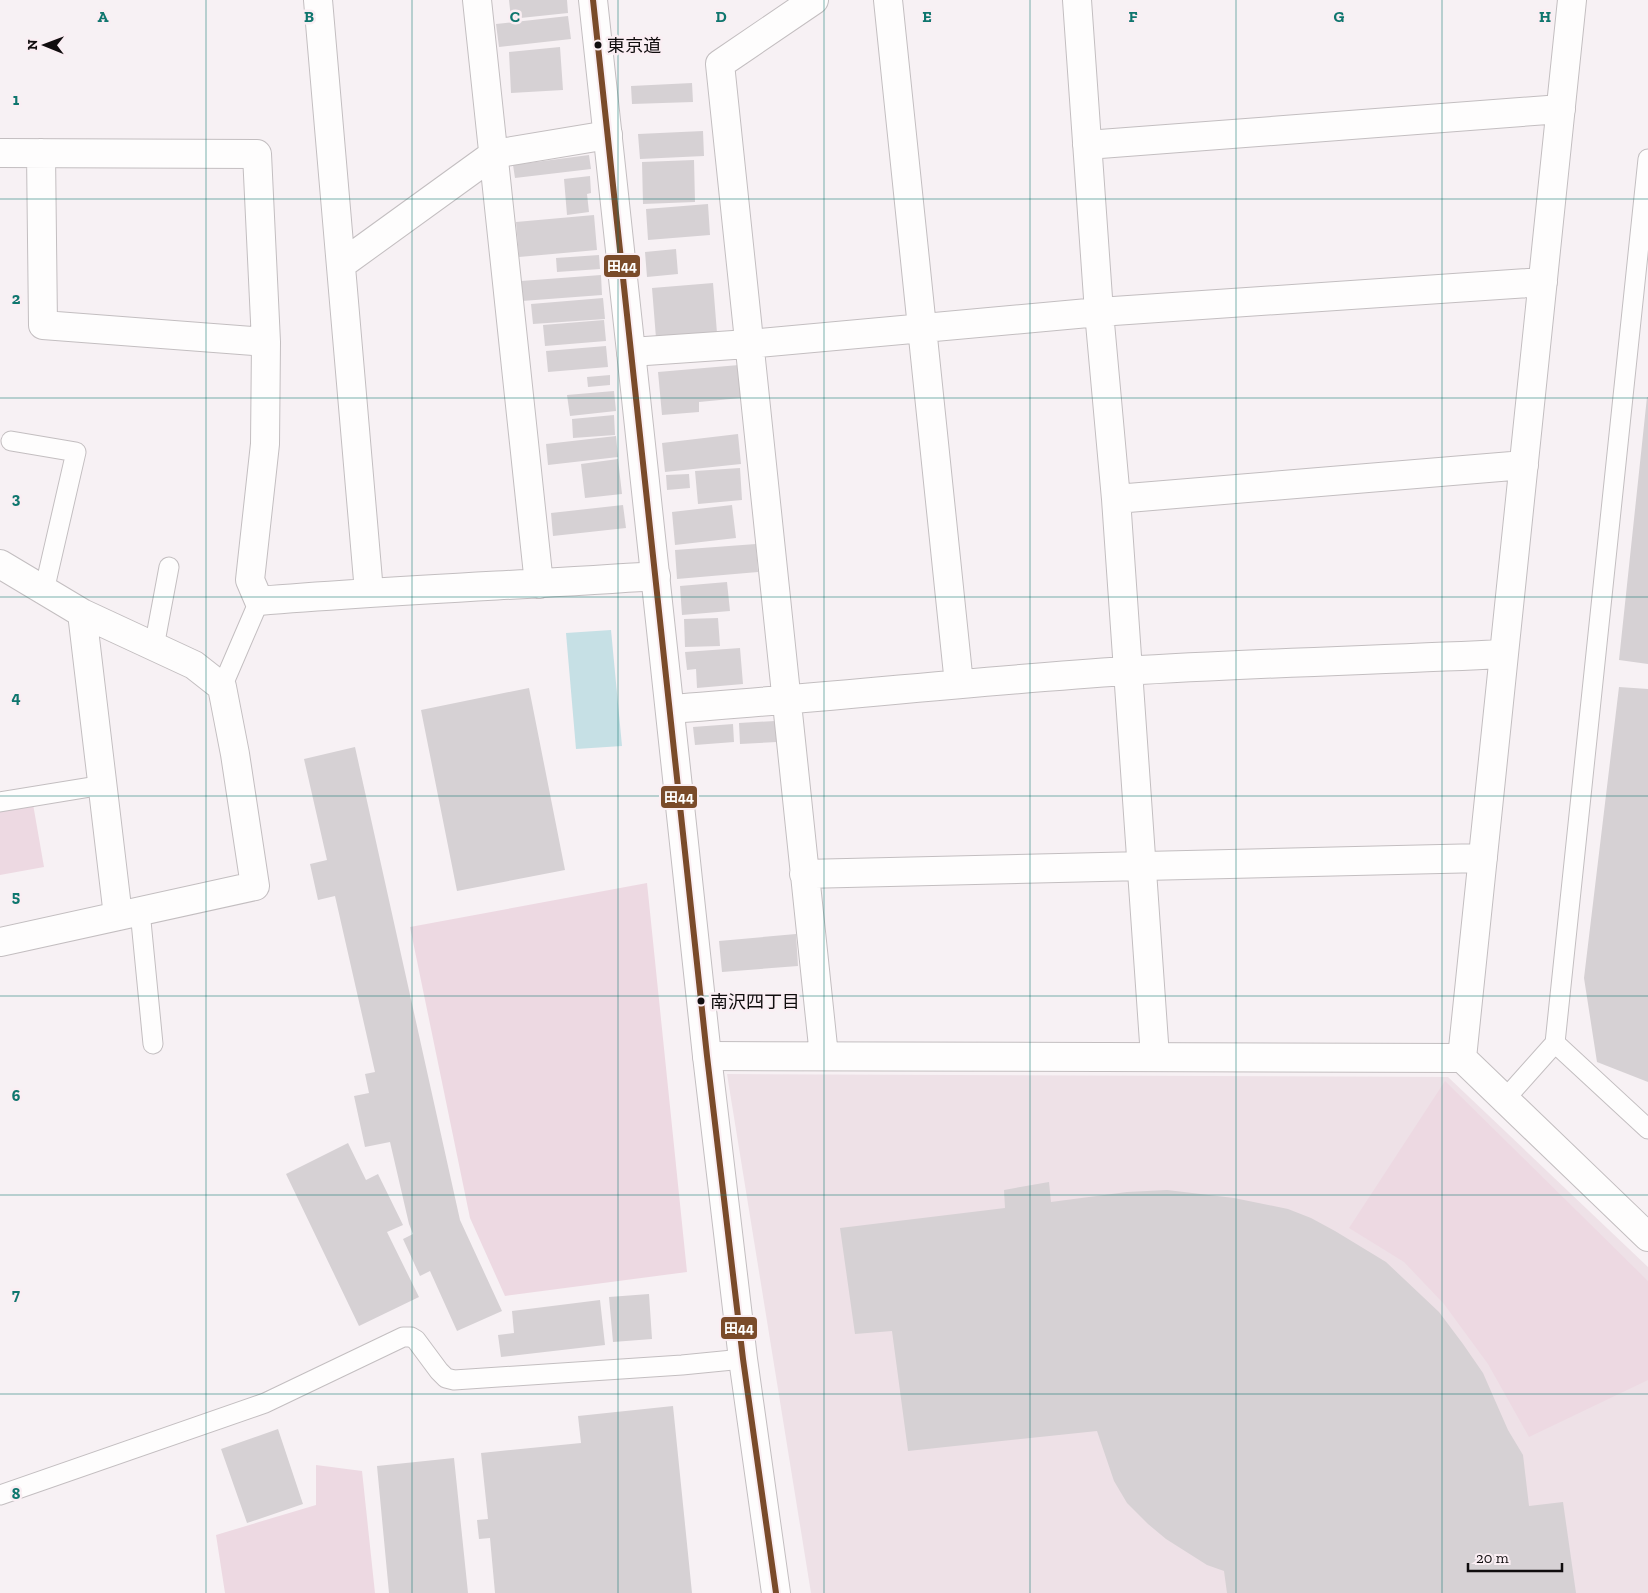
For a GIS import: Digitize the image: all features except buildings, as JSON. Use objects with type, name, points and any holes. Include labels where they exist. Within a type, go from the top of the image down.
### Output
[{"type":"street","points":[[318,0],[369,592]]},
{"type":"street","points":[[477,0],[539,584]]},
{"type":"street","points":[[593,0],[707,1056],[743,1359],[776,1593]]},
{"type":"street","points":[[814,0],[720,64],[824,1056]]},
{"type":"street","points":[[888,0],[959,684]]},
{"type":"street","points":[[1077,0],[1099,312],[1116,499],[1155,1058]]},
{"type":"street","points":[[1462,1058],[1572,0]]},
{"type":"street","points":[[1087,145],[1561,109]]},
{"type":"street","points":[[342,264],[494,154],[608,135]]},
{"type":"street","points":[[0,153],[257,154],[266,342],[265,444],[250,580],[259,601],[369,592],[656,576]]},
{"type":"street","points":[[41,153],[43,325],[266,342]]},
{"type":"street","points":[[631,352],[748,344],[1099,312],[1543,282]]},
{"type":"street","points":[[1116,499],[1524,465]]},
{"type":"street","points":[[0,564],[82,613],[194,665],[222,687],[235,754],[255,886],[0,942]]},
{"type":"street","points":[[82,613],[103,785],[129,913]]},
{"type":"street","points":[[670,709],[1128,671],[1504,654]]},
{"type":"street","points":[[804,874],[1483,858]]},
{"type":"street","points":[[707,1056],[1462,1058],[1648,1237]]},
{"type":"lane","points":[[1505,1099],[1556,1043],[1645,211],[1648,160]]},
{"type":"lane","points":[[12,441],[76,452],[44,591]]},
{"type":"lane","points":[[154,647],[169,567]]},
{"type":"lane","points":[[222,687],[259,601]]},
{"type":"lane","points":[[0,802],[103,785]]},
{"type":"lane","points":[[129,913],[153,1044]]},
{"type":"lane","points":[[1556,1043],[1648,1129]]},
{"type":"lane","points":[[0,1495],[265,1403],[403,1337],[411,1337],[416,1340],[439,1371],[446,1378],[454,1380],[682,1365],[743,1359]]},
{"type":"shaded area","points":[[33,804],[44,867],[0,875],[0,809]]},
{"type":"shaded area","points":[[647,883],[687,1272],[505,1296],[470,1218],[410,927]]},
{"type":"shaded area","points":[[727,1074],[1448,1077],[1648,1267],[1648,1593],[811,1593]]},
{"type":"shaded area","points":[[1445,1081],[1648,1281],[1648,1380],[1529,1437],[1488,1364],[1444,1304],[1404,1262],[1349,1228]]},
{"type":"shaded area","points":[[316,1465],[362,1471],[375,1593],[225,1593],[216,1535],[316,1505]]},
{"type":"water","points":[[611,630],[622,746],[576,749],[566,633]]},
{"type":"transit line","name":"田44","points":[[593,0],[707,1056],[743,1359],[776,1593]]},
{"type":"place","name":"東京道","points":[[598,45]]},
{"type":"place","name":"南沢四丁目","points":[[701,1001]]}]
